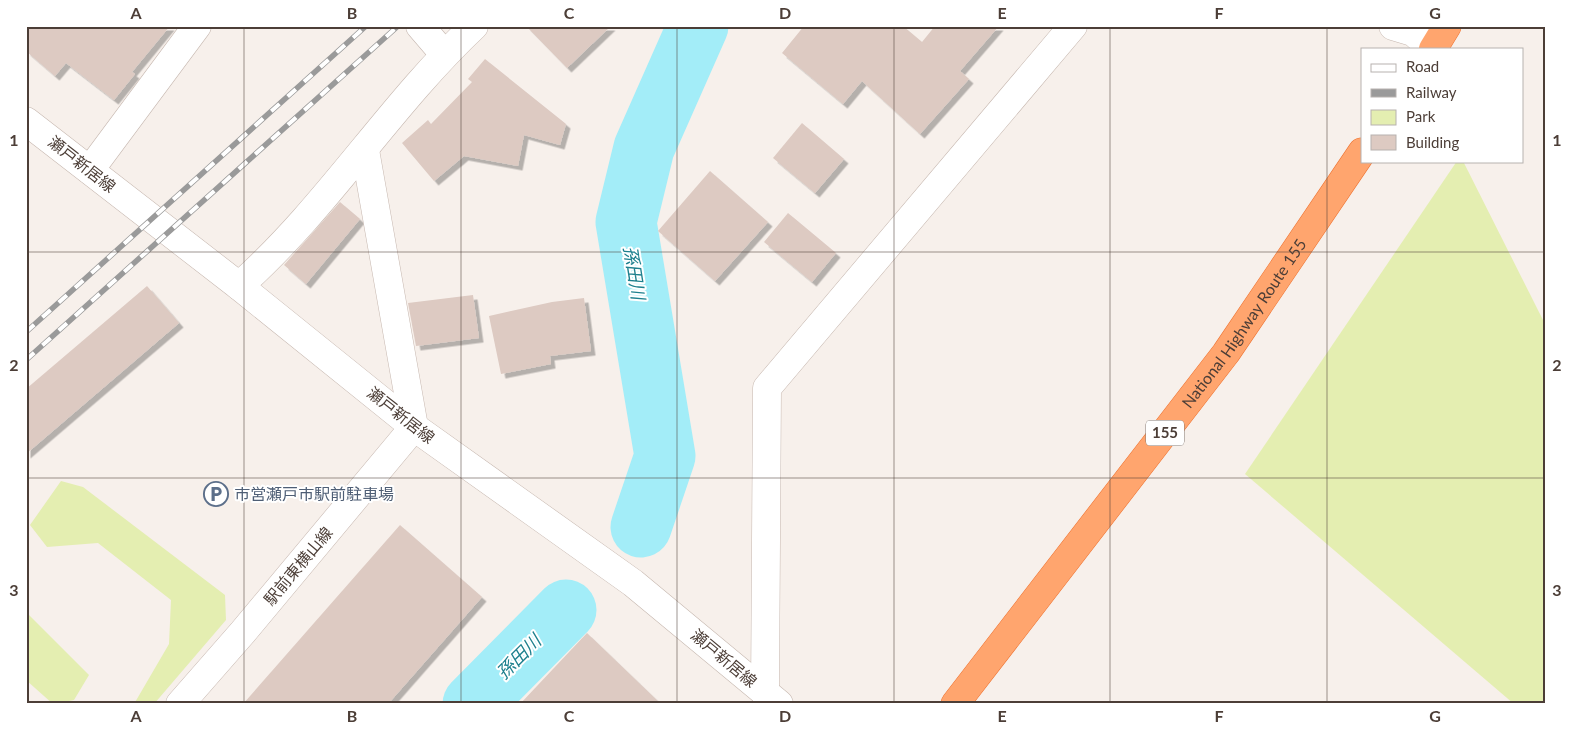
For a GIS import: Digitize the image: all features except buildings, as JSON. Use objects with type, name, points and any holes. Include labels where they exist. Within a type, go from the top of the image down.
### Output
[{"type":"highway","points":[[1434,48],[1447,26]]},
{"type":"highway","name":"National Highway Route 155","points":[[955,704],[1226,353],[1361,153]]},
{"type":"street","points":[[90,170],[197,26]]},
{"type":"street","points":[[420,26],[444,54]]},
{"type":"street","points":[[239,286],[265,263],[366,150],[444,54],[474,26]]},
{"type":"street","points":[[772,698],[767,388],[1073,26]]},
{"type":"street","points":[[1393,26],[1413,32],[1432,48]]},
{"type":"street","name":"瀬戸新居線","points":[[26,120],[239,286],[414,427],[633,583],[772,698]]},
{"type":"street","points":[[366,150],[414,427]]},
{"type":"street","name":"駅前東横山線","points":[[180,704],[243,632],[414,427]]},
{"type":"green space","points":[[1456,162],[1464,162],[1545,324],[1545,704],[1514,704],[1245,474]]},
{"type":"green space","points":[[61,481],[83,487],[225,595],[226,620],[154,704],[134,704],[169,644],[171,600],[98,543],[47,547],[30,525]]},
{"type":"green space","points":[[26,612],[89,675],[74,700],[53,704],[26,680]]},
{"type":"waterway","name":"孫田川","points":[[641,527],[665,456],[626,222],[644,148],[698,26]]},
{"type":"waterway","name":"孫田川","points":[[473,704],[566,610]]},
{"type":"railway","points":[[26,332],[366,26]]},
{"type":"railway","points":[[26,360],[398,26]]},
{"type":"place","name":"市営瀬戸市駅前駐車場","points":[[216,494]]}]
